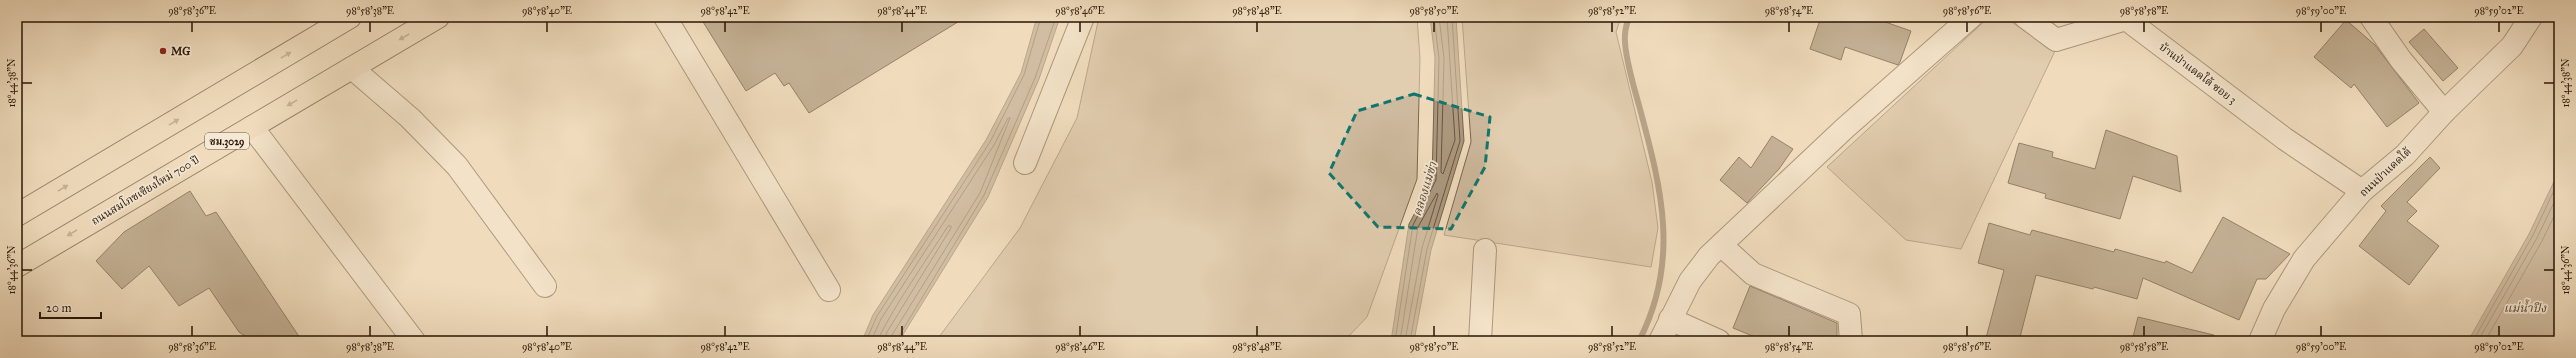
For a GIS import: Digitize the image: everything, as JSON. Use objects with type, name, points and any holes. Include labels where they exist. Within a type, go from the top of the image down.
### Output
[{"type":"main road","points":[[17,215],[350,17]]},
{"type":"main road","name":"ถนนสมโภชเชียงใหม่ 700 ปี","points":[[17,266],[438,17]]},
{"type":"street","points":[[665,17],[829,290]]},
{"type":"street","points":[[1025,163],[1083,17]]},
{"type":"street","points":[[1660,341],[1670,319],[1698,268],[1845,128],[1971,17]]},
{"type":"street","name":"บ้านป่าแดดใต้ ซอย 3","points":[[2025,17],[2056,40],[2126,19],[2284,139],[2362,191]]},
{"type":"street","points":[[2371,17],[2401,60],[2444,112]]},
{"type":"street","name":"ถนนป่าแดดใต้","points":[[2260,341],[2274,309],[2304,259],[2362,191],[2405,155],[2444,112],[2512,46],[2531,17]]},
{"type":"street","points":[[352,68],[410,118],[457,166],[545,286]]},
{"type":"street","points":[[252,127],[414,341]]},
{"type":"street","points":[[1721,245],[1753,274],[1849,314],[1851,341]]},
{"type":"street","points":[[1480,341],[1485,250]]},
{"type":"street","points":[[1670,319],[1719,341]]},
{"type":"highlighted area","points":[[1414,94],[1490,117],[1485,167],[1451,229],[1378,227],[1329,173],[1357,111]]},
{"type":"shaded area","points":[[1099,17],[1417,17],[1420,58],[1417,179],[1367,317],[1344,341],[936,341],[1020,228],[1077,118]]},
{"type":"shaded area","points":[[1462,17],[1621,17],[1616,32],[1652,182],[1658,228],[1651,267],[1444,235],[1471,142]]},
{"type":"shaded area","points":[[1989,17],[2004,17],[2055,51],[1961,249],[1906,240],[1827,167]]},
{"type":"water","points":[[1037,17],[1060,17],[1039,79],[988,197],[899,341],[862,341],[873,315],[986,140],[1021,73]]},
{"type":"water","points":[[1430,17],[1456,17],[1464,141],[1431,250],[1414,341],[1391,341],[1409,224],[1432,180],[1435,58]]},
{"type":"water","name":"แม่น้ำปิง","points":[[2559,171],[2559,341],[2468,341],[2529,234]]},
{"type":"building","points":[[700,17],[966,17],[809,113],[789,83],[784,86],[775,73],[746,91]]},
{"type":"building","points":[[1821,17],[1871,17],[1911,31],[1898,65],[1845,47],[1841,60],[1810,49]]},
{"type":"building","points":[[2346,20],[2375,45],[2419,103],[2387,127],[2354,84],[2351,88],[2314,57]]},
{"type":"building","points":[[2424,29],[2458,68],[2443,81],[2409,42]]},
{"type":"building","points":[[2106,130],[2177,156],[2181,192],[2133,176],[2120,219],[2045,198],[2046,194],[2008,183],[2019,143],[2053,152],[2052,157],[2095,169]]},
{"type":"building","points":[[1772,136],[1793,149],[1779,169],[1747,203],[1720,180],[1739,157],[1751,168]]},
{"type":"building","points":[[2430,157],[2440,168],[2407,202],[2417,211],[2407,221],[2439,246],[2409,285],[2359,246],[2386,211],[2381,206]]},
{"type":"building","points":[[190,191],[206,216],[216,212],[302,341],[252,341],[239,332],[209,288],[179,306],[149,266],[122,289],[96,261],[124,232]]},
{"type":"building","points":[[2223,217],[2290,254],[2266,279],[2257,279],[2239,320],[2143,278],[2137,299],[2094,287],[2093,289],[2036,275],[2019,341],[1999,341],[1986,338],[2004,270],[1978,263],[1989,223],[2030,235],[2032,230],[2114,252],[2115,249],[2165,263],[2166,261],[2192,273]]},
{"type":"building","points":[[1750,286],[1837,323],[1837,341],[1765,341],[1733,328]]},
{"type":"building","points":[[2138,317],[2214,335],[2213,341],[2132,341]]},
{"type":"waterway","points":[[1629,17],[1625,33],[1626,51],[1655,169],[1663,226],[1663,254],[1660,283],[1652,311],[1639,341]]},
{"type":"place","name":"MG","points":[[163,51]]},
{"type":"water label","name":"คลองแม่ข่า","points":[[1425,189]]}]
